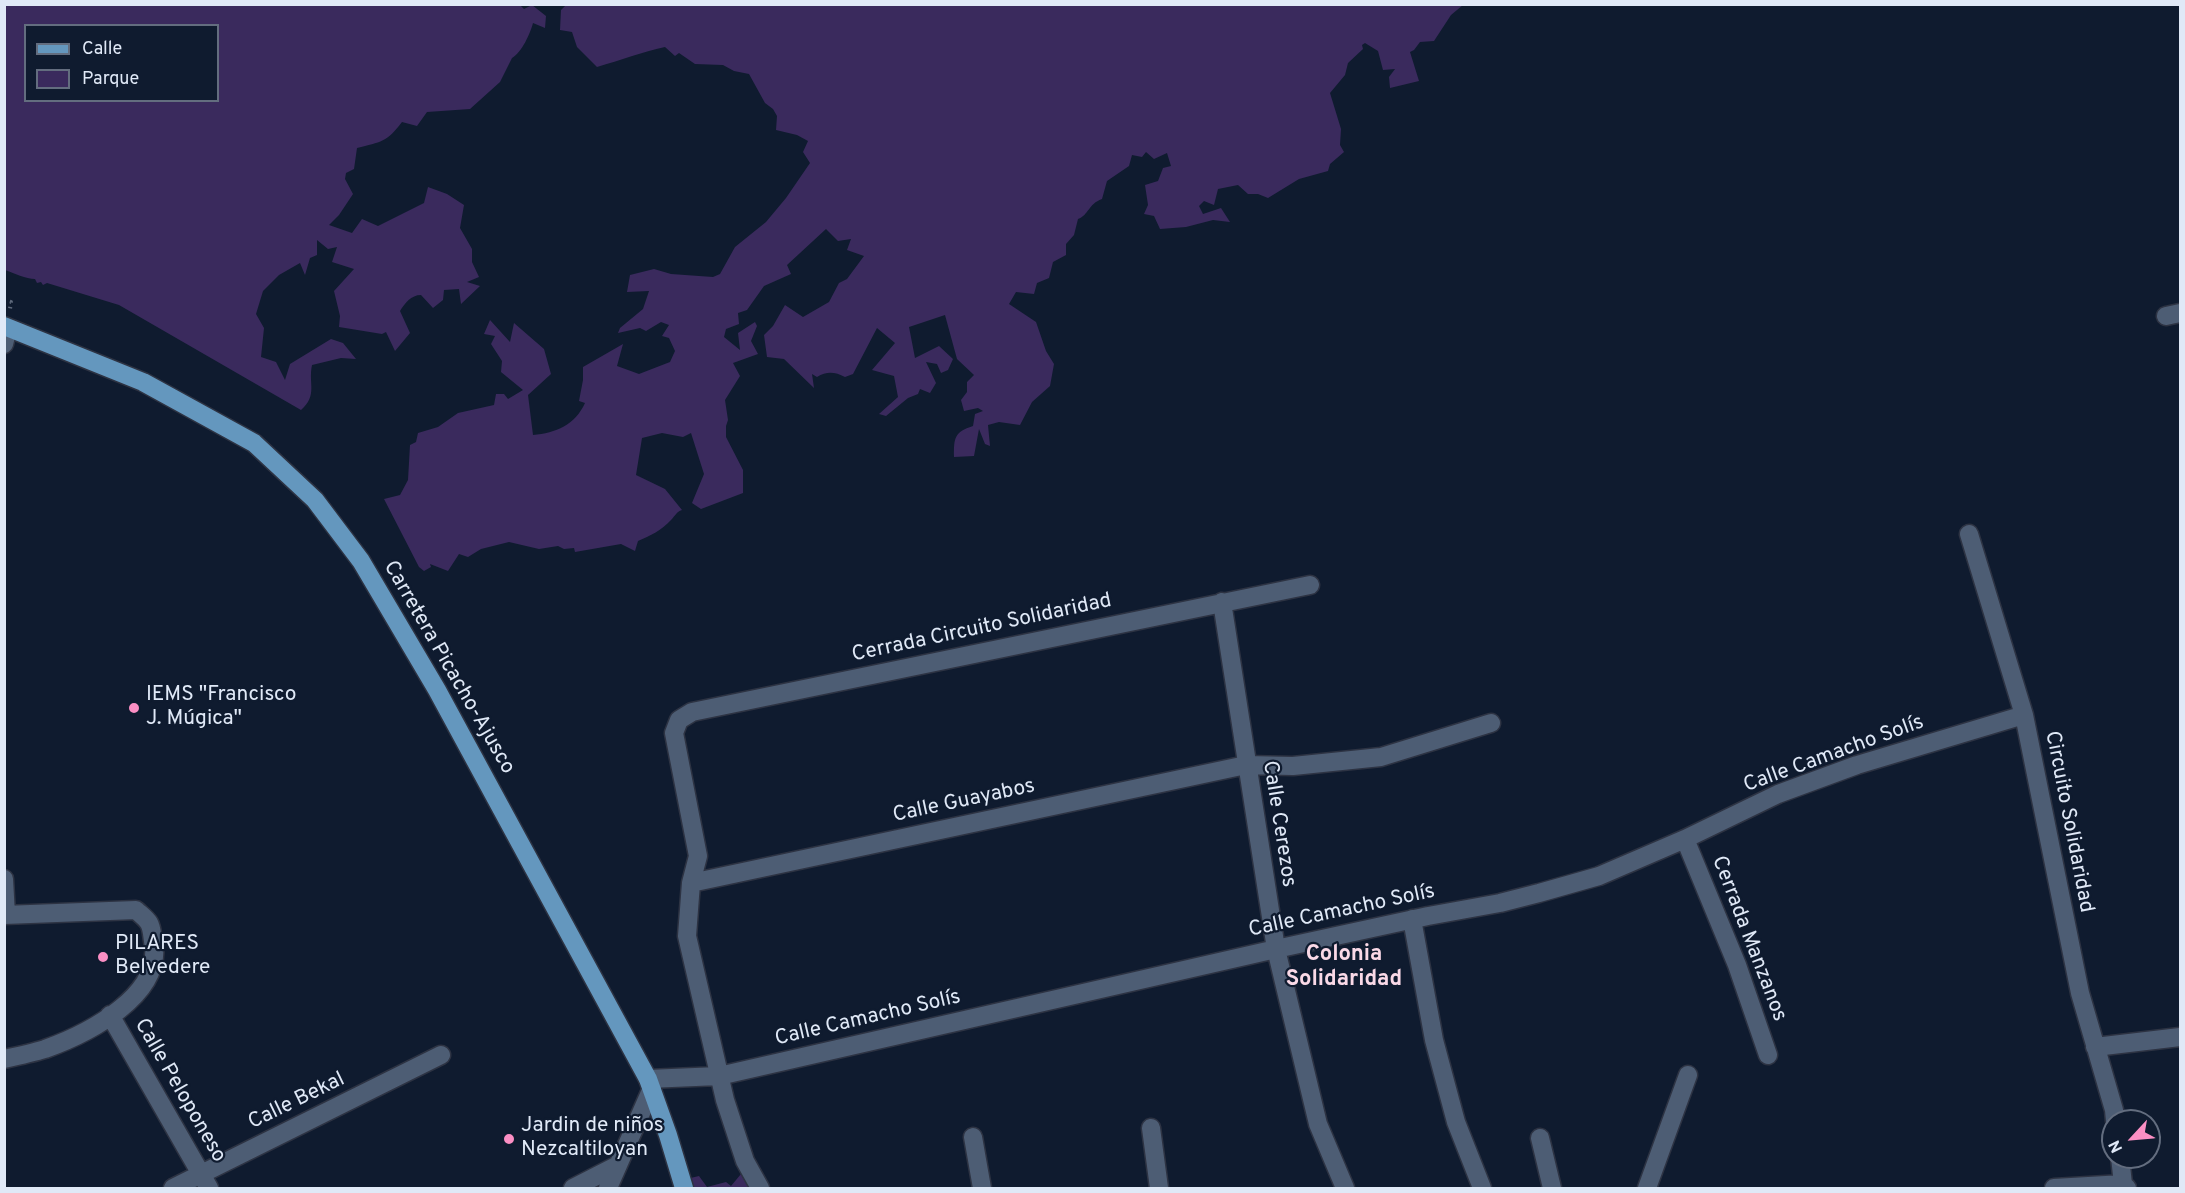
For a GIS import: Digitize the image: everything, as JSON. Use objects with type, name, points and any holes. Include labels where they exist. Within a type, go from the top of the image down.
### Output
[{"type":"main road","name":"Carretera Picacho-Ajusco","points":[[6,333],[143,382],[254,443],[315,500],[361,561],[437,690],[650,1084],[684,1188]]},
{"type":"street","name":"Circuito Solidaridad","points":[[1969,534],[2024,715],[2080,993],[2112,1109]]},
{"type":"street","name":"Cerrada Circuito Solidaridad","points":[[691,883],[698,856],[674,733],[679,720],[692,712],[1310,585]]},
{"type":"street","name":"Calle Cerezos","points":[[1222,602],[1276,949],[1318,1124],[1345,1188]]},
{"type":"street","name":"Calle Camacho Solís","points":[[650,1084],[719,1076],[1276,949],[1412,919],[1500,903],[1599,876],[1685,839],[1778,794],[1837,772],[2024,715]]},
{"type":"street","name":"Calle Guayabos","points":[[691,883],[1246,765],[1293,766],[1381,757],[1491,723]]},
{"type":"street","name":"Cerrada Manzanos","points":[[1685,839],[1737,965],[1768,1055]]},
{"type":"street","points":[[4,879],[5,915],[136,910],[150,924],[155,947],[154,964],[139,993],[110,1016],[45,1049],[4,1059]]},
{"type":"street","points":[[691,883],[687,936],[719,1076],[742,1152],[760,1188]]},
{"type":"street","points":[[1412,919],[1434,1040],[1456,1122],[1482,1188]]},
{"type":"street","name":"Calle Peloponeso","points":[[110,1016],[205,1181]]},
{"type":"street","points":[[2095,1047],[2181,1037]]},
{"type":"street","name":"Calle Bekal","points":[[173,1188],[205,1181],[441,1055]]},
{"type":"street","points":[[1647,1188],[1688,1075]]},
{"type":"street","points":[[608,1188],[650,1084]]},
{"type":"street","points":[[1151,1128],[1159,1188]]},
{"type":"street","points":[[973,1137],[982,1188]]},
{"type":"street","points":[[1540,1138],[1552,1188]]},
{"type":"street","points":[[573,1188],[618,1165]]},
{"type":"street","points":[[2055,1188],[2125,1186],[2122,1169]]},
{"type":"path","points":[[4,300],[11,302]]},
{"type":"green space","points":[[519,4],[524,9],[532,5],[546,16],[545,28],[533,23],[525,42],[512,58],[500,82],[470,109],[427,112],[417,126],[402,122],[392,134],[383,140],[357,148],[354,169],[346,173],[345,179],[353,194],[329,225],[352,233],[362,219],[378,226],[424,203],[428,187],[447,194],[464,205],[460,228],[472,249],[472,262],[479,277],[467,282],[480,286],[461,304],[459,289],[444,290],[443,300],[433,308],[421,295],[411,298],[400,311],[410,333],[395,351],[386,332],[382,334],[339,327],[340,316],[334,291],[354,269],[332,262],[337,247],[328,249],[317,240],[317,255],[310,258],[305,275],[300,263],[279,275],[263,291],[256,314],[264,328],[261,357],[276,362],[285,380],[290,364],[331,339],[343,343],[356,359],[341,358],[312,365],[311,394],[301,410],[119,305],[47,283],[43,285],[41,282],[37,283],[35,279],[5,270],[5,5]]},
{"type":"green space","points":[[567,4],[1463,5],[1451,15],[1434,41],[1420,42],[1410,52],[1419,81],[1390,88],[1389,77],[1395,69],[1383,70],[1378,51],[1365,43],[1362,45],[1363,49],[1348,63],[1345,75],[1330,93],[1341,129],[1340,145],[1344,152],[1330,164],[1328,171],[1299,179],[1268,198],[1258,194],[1248,194],[1238,185],[1218,189],[1214,205],[1204,201],[1199,206],[1203,214],[1221,208],[1230,222],[1213,220],[1186,227],[1160,229],[1154,216],[1144,214],[1148,205],[1145,185],[1158,181],[1163,168],[1171,166],[1167,153],[1154,159],[1146,152],[1142,157],[1132,155],[1129,166],[1107,181],[1102,199],[1078,219],[1074,235],[1066,244],[1066,255],[1053,262],[1049,278],[1037,283],[1034,294],[1016,292],[1009,304],[1036,322],[1046,351],[1054,364],[1050,386],[1032,402],[1020,425],[999,422],[988,425],[990,446],[985,444],[979,429],[974,456],[954,457],[956,437],[973,426],[975,414],[983,411],[978,408],[964,411],[961,400],[967,392],[967,382],[974,375],[957,359],[945,315],[909,327],[915,358],[939,346],[953,359],[948,370],[941,373],[937,364],[926,362],[936,383],[930,393],[920,389],[918,394],[908,398],[886,416],[879,414],[898,397],[894,376],[872,370],[895,343],[877,328],[853,374],[845,377],[828,373],[817,377],[812,374],[814,388],[784,359],[767,357],[764,335],[773,326],[785,305],[803,317],[829,302],[839,283],[847,279],[864,256],[847,250],[851,239],[838,241],[826,229],[787,265],[791,274],[764,286],[747,310],[738,313],[739,324],[726,329],[724,337],[740,350],[738,333],[755,322],[757,326],[751,341],[758,354],[733,363],[740,376],[725,400],[728,420],[726,437],[743,470],[743,493],[701,509],[692,503],[704,474],[691,433],[683,437],[662,433],[642,438],[636,475],[665,489],[682,510],[660,530],[638,541],[635,551],[621,544],[575,552],[574,548],[564,549],[558,546],[539,549],[509,542],[481,549],[468,557],[459,554],[448,571],[430,564],[431,567],[424,571],[419,567],[384,499],[400,495],[408,480],[410,445],[416,442],[418,433],[438,427],[458,413],[494,405],[496,394],[504,394],[508,399],[523,390],[501,372],[502,361],[491,344],[495,336],[484,334],[490,320],[510,342],[514,323],[544,349],[551,374],[528,395],[533,435],[557,430],[576,417],[585,403],[579,401],[583,367],[623,344],[617,366],[639,374],[670,362],[675,351],[669,338],[662,336],[669,325],[661,322],[646,331],[640,328],[618,333],[620,328],[643,309],[649,291],[627,292],[630,275],[654,269],[671,274],[713,277],[720,274],[735,247],[766,222],[810,163],[803,152],[808,141],[797,135],[776,130],[777,116],[773,109],[765,103],[749,74],[734,71],[723,65],[695,64],[679,53],[675,56],[665,47],[597,67],[577,47],[572,32],[560,30],[561,10]]},
{"type":"green space","points":[[741,1174],[749,1188],[682,1188],[682,1180],[699,1176],[707,1187],[726,1182],[731,1186]]},
{"type":"place","name":"IEMS \"Francisco J. Múgica\"","points":[[134,708]]},
{"type":"place","name":"PILARES Belvedere","points":[[103,957]]},
{"type":"place","name":"Jardin de niños Nezcaltiloyan","points":[[509,1139]]},
{"type":"district","name":"Colonia Solidaridad","points":[[1344,968]]}]
